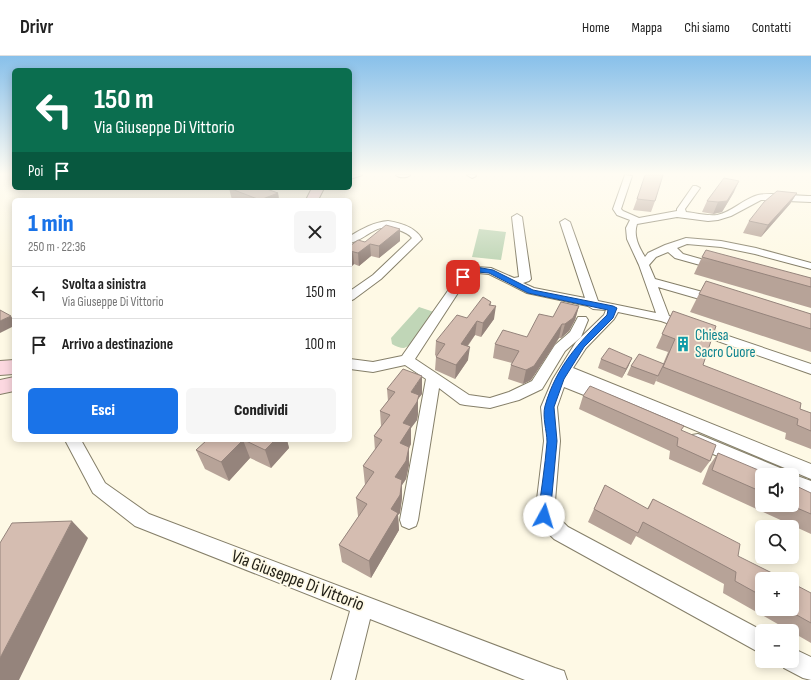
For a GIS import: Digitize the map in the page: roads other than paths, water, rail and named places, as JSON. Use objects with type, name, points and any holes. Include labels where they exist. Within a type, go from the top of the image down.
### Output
[{"type":"street","points":[[619,204],[617,209],[620,213],[639,221]]},
{"type":"street","points":[[682,214],[680,209],[684,204]]},
{"type":"street","points":[[664,318],[644,265],[631,239],[630,230],[633,222],[682,214],[704,218],[722,217],[737,211],[746,204]]},
{"type":"street","points":[[512,282],[525,279],[517,217]]},
{"type":"street","points":[[565,222],[593,305]]},
{"type":"street","points":[[352,239],[380,223],[396,224],[414,232],[417,239],[377,277],[352,296]]},
{"type":"street","points":[[644,265],[652,255],[686,241],[721,244],[756,251],[811,266]]},
{"type":"street","points":[[669,247],[679,256],[730,271]]},
{"type":"street","points":[[407,360],[463,277],[476,270],[491,272],[530,291],[593,305],[664,318],[811,369]]},
{"type":"street","points":[[650,281],[730,304]]},
{"type":"street","points":[[613,308],[610,316],[581,345],[562,374],[549,407],[552,441],[544,516],[561,534],[755,639]]},
{"type":"street","points":[[352,364],[373,367],[407,360],[434,376],[465,400],[490,403],[514,396],[537,385],[560,348],[576,334],[582,320]]},
{"type":"street","points":[[3,383],[12,370]]},
{"type":"street","points":[[562,374],[811,472]]},
{"type":"street","points":[[562,374],[764,468]]},
{"type":"street","points":[[409,520],[434,376]]},
{"type":"street","name":"Via Giuseppe Di Vittorio","points":[[74,442],[99,488],[142,520],[555,680]]},
{"type":"street","points":[[799,484],[811,489]]},
{"type":"street","points":[[343,680],[362,605]]},
{"type":"street","points":[[799,664],[811,670]]},
{"type":"place","name":"Chiesa Sacro Cuore","points":[[683,344]]}]
